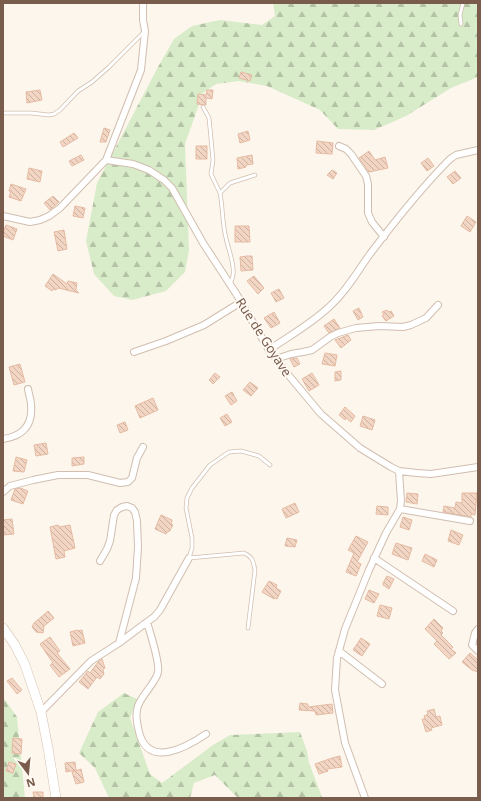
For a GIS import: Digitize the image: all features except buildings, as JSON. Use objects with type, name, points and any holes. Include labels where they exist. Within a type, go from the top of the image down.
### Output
[{"type":"main road","points":[[3,628],[15,645],[25,664],[41,712],[56,798]]},
{"type":"street","points":[[3,216],[30,222],[49,216],[60,208],[106,160],[141,70],[145,31],[143,20],[143,3]]},
{"type":"street","points":[[339,146],[352,154],[366,176],[368,184],[368,213],[372,222],[384,237]]},
{"type":"street","points":[[269,350],[313,321],[330,307],[351,282],[412,200],[450,159],[456,155],[478,150]]},
{"type":"street","name":"Rue de Goyave","points":[[106,160],[133,164],[149,170],[164,180],[172,188],[203,243],[230,284],[269,350],[321,414],[360,448],[399,471],[417,474],[431,474],[478,467]]},
{"type":"street","points":[[134,352],[166,341],[204,325],[241,302]]},
{"type":"street","points":[[276,359],[291,354],[312,350],[330,337],[351,329],[379,326],[411,326],[426,318],[438,305]]},
{"type":"street","points":[[3,439],[20,434],[28,426],[32,413],[28,389]]},
{"type":"street","points":[[3,492],[10,486],[58,475],[88,475],[120,483],[128,482],[132,478],[137,458],[143,447]]},
{"type":"street","points":[[365,798],[345,743],[335,690],[337,658],[345,629],[374,558],[400,509],[401,501],[399,471]]},
{"type":"street","points":[[100,561],[108,549],[114,515],[117,510],[127,506],[132,508],[135,512],[137,521],[138,547],[136,578],[119,643]]},
{"type":"street","points":[[400,509],[470,521]]},
{"type":"street","points":[[41,712],[91,661],[119,643],[154,617],[160,610],[190,558]]},
{"type":"street","points":[[374,558],[453,611]]},
{"type":"street","points":[[147,622],[159,666],[158,674],[138,704],[136,713],[140,736],[144,744],[151,750],[158,753],[179,749],[191,744],[206,734]]},
{"type":"street","points":[[478,629],[475,633],[472,645],[478,651]]},
{"type":"street","points":[[339,652],[382,684]]},
{"type":"lane","points":[[461,24],[460,15],[463,3]]},
{"type":"lane","points":[[3,113],[54,114],[60,110],[78,91],[92,82],[109,67],[145,31]]},
{"type":"lane","points":[[203,107],[209,118],[213,160],[211,174],[220,193],[222,202],[222,216],[232,262],[233,275],[230,284]]},
{"type":"lane","points":[[220,193],[230,183],[255,175]]},
{"type":"lane","points":[[248,628],[255,570],[253,562],[250,556],[244,553],[190,558],[192,538],[186,508],[187,498],[192,488],[210,465],[229,452],[241,451],[259,456],[270,465]]},
{"type":"green space","points":[[273,3],[478,3],[478,77],[451,88],[406,116],[374,130],[338,129],[320,110],[267,86],[239,81],[216,84],[203,93],[185,144],[189,250],[185,272],[166,291],[132,300],[114,296],[94,274],[86,241],[97,183],[158,67],[174,39],[192,26],[220,20],[262,25],[275,16]]},
{"type":"green space","points":[[124,693],[137,699],[130,718],[150,774],[162,783],[213,745],[230,735],[300,732],[307,751],[309,763],[322,797],[238,798],[215,775],[194,783],[190,798],[109,798],[95,768],[79,753],[98,712]]},
{"type":"green space","points":[[3,697],[17,717],[25,798],[3,798]]}]
